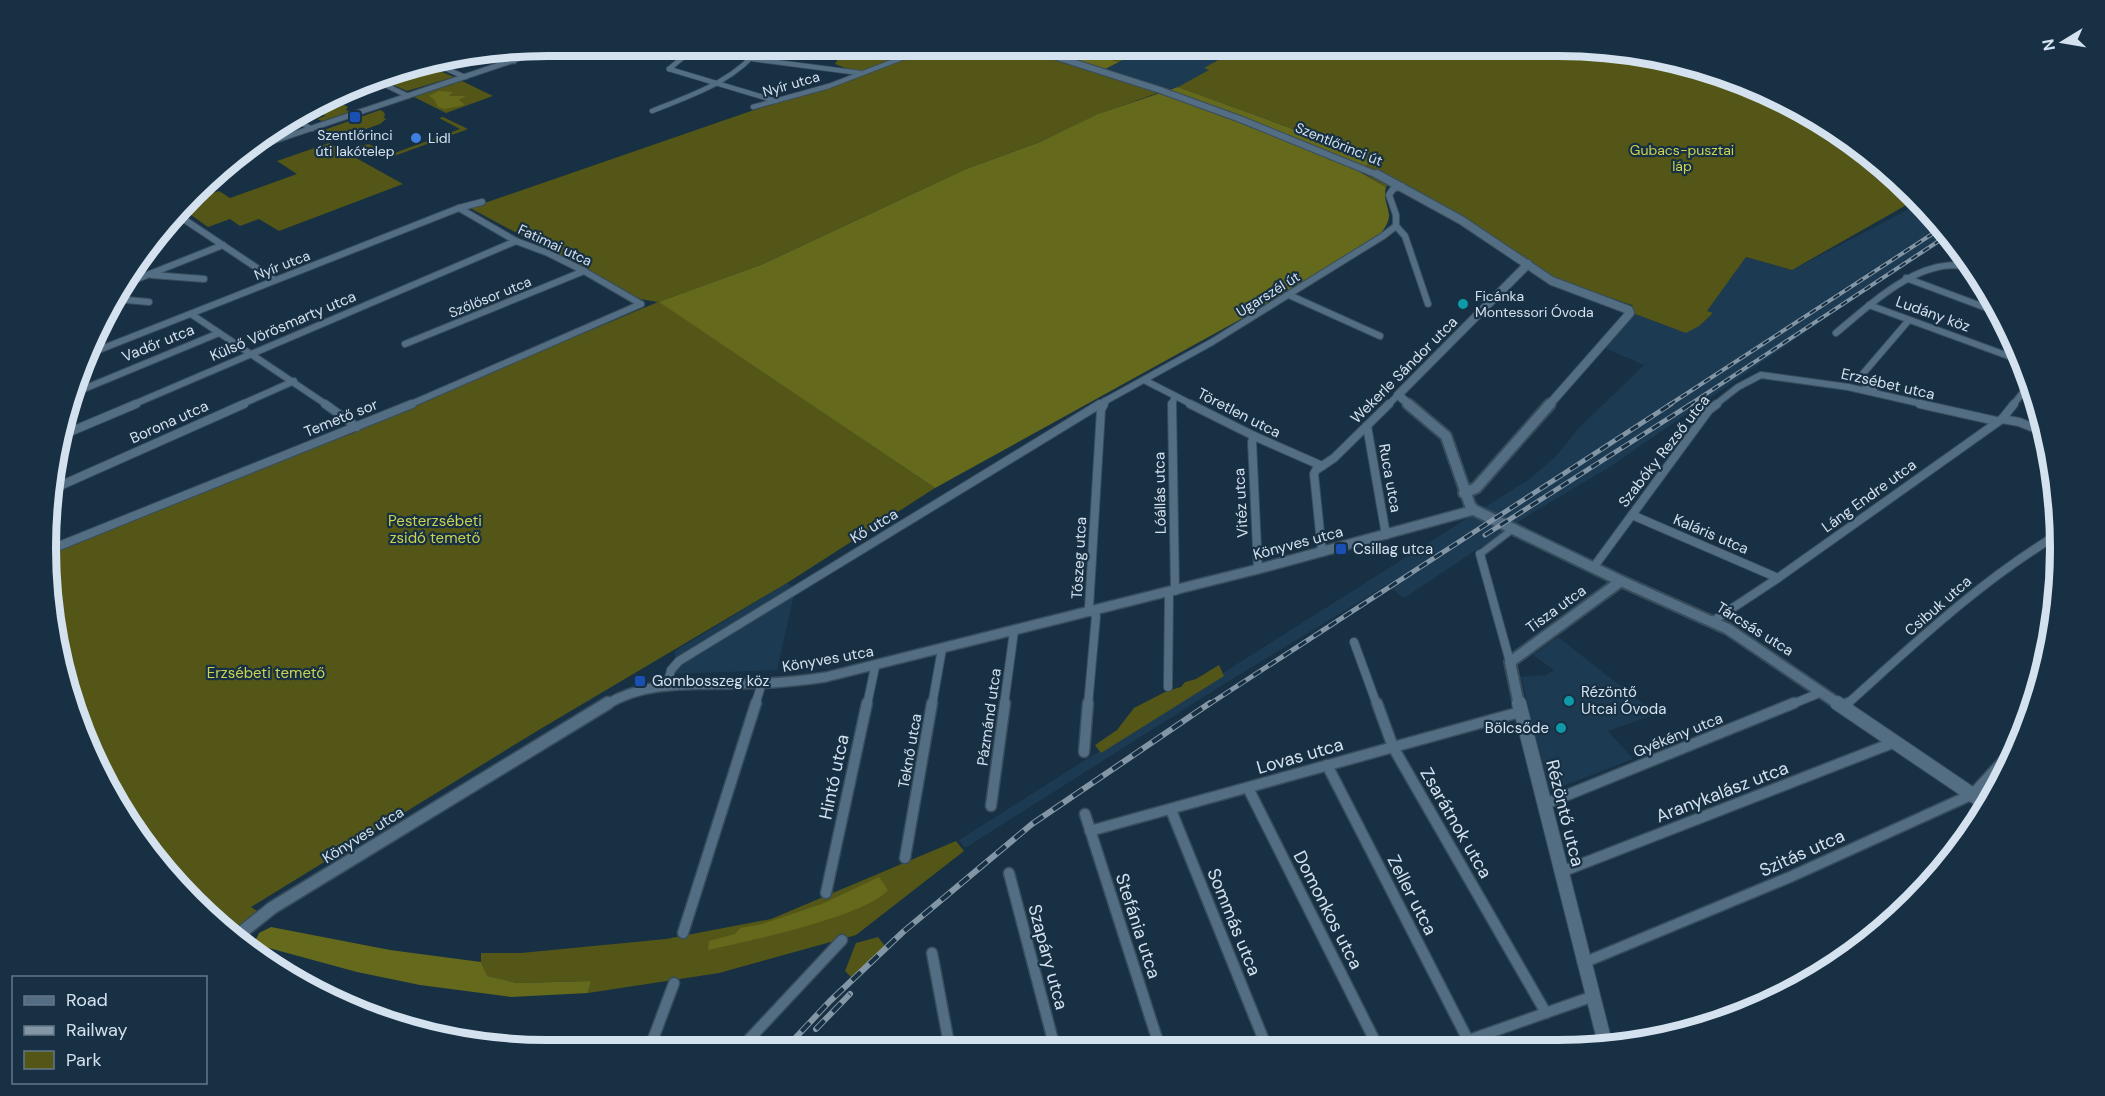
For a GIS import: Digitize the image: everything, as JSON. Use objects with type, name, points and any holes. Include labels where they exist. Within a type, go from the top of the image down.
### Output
[{"type":"main road","name":"Szentlőrinci út","points":[[1053,56],[1160,90],[1355,164],[1402,186],[1461,220],[1565,287],[1629,310],[1630,313],[1476,488],[1464,493]]},
{"type":"main road","name":"Wekerle Sándor utca","points":[[1398,395],[1528,264]]},
{"type":"main road","points":[[1398,395],[1446,436],[1464,493],[1474,510]]},
{"type":"main road","name":"Tárcsás utca","points":[[1474,510],[1593,568],[1728,628],[1980,800]]},
{"type":"main road","name":"Tisza utca","points":[[1510,662],[1621,581]]},
{"type":"main road","name":"Rézöntő utca","points":[[1510,662],[1520,712],[1603,1038]]},
{"type":"street","points":[[685,56],[669,69],[776,101]]},
{"type":"street","points":[[652,111],[716,82],[755,56]]},
{"type":"street","name":"Nyír utca","points":[[753,107],[829,86],[908,56]]},
{"type":"street","points":[[268,143],[524,57]]},
{"type":"street","points":[[507,58],[514,61]]},
{"type":"street","points":[[753,59],[861,74]]},
{"type":"street","points":[[442,67],[465,77]]},
{"type":"street","points":[[383,84],[408,96]]},
{"type":"street","points":[[300,122],[312,129]]},
{"type":"street","points":[[1402,186],[1393,189],[1389,195],[1396,215],[1396,226],[1405,236],[1428,304]]},
{"type":"street","name":"Nyír utca","points":[[97,351],[459,208],[482,202]]},
{"type":"street","name":"Fatimai utca","points":[[459,208],[516,241],[548,253],[584,271],[641,304]]},
{"type":"street","points":[[182,219],[274,280]]},
{"type":"street","name":"Ugarszél út","points":[[1106,400],[1146,381],[1289,295],[1396,226]]},
{"type":"street","name":"Külső Vörösmarty utca","points":[[70,432],[516,241]]},
{"type":"street","points":[[135,280],[223,245]]},
{"type":"street","points":[[1836,333],[1906,278],[1959,264]]},
{"type":"street","name":"Szőlősor utca","points":[[405,344],[584,271]]},
{"type":"street","points":[[149,275],[204,279]]},
{"type":"street","points":[[1906,278],[1987,308]]},
{"type":"street","points":[[1289,295],[1380,336]]},
{"type":"street","points":[[123,300],[149,302]]},
{"type":"street","name":"Temető sor","points":[[56,547],[357,427],[641,304]]},
{"type":"street","name":"Ludány köz","points":[[1869,305],[2011,357]]},
{"type":"street","points":[[191,314],[294,381],[357,427]]},
{"type":"street","points":[[1909,320],[1861,376],[1862,381],[1873,389],[1946,411]]},
{"type":"street","name":"Vadőr utca","points":[[82,390],[219,333]]},
{"type":"street","name":"Szabóky Rezső utca","points":[[1593,568],[1712,407],[1734,390],[1761,375],[1774,375]]},
{"type":"street","name":"Erzsébet utca","points":[[1774,375],[1848,387],[1946,411],[2019,422],[2035,428]]},
{"type":"street","name":"Borona utca","points":[[60,486],[294,381]]},
{"type":"street","name":"Töretlen utca","points":[[1146,381],[1254,436],[1322,466]]},
{"type":"street","name":"Láng Endre utca","points":[[1713,621],[1778,579],[1999,420],[2023,391]]},
{"type":"street","name":"Wekerle Sándor utca","points":[[1322,466],[1334,458],[1398,395]]},
{"type":"street","name":"Lóállás utca","points":[[1168,687],[1172,592],[1172,403],[1175,396]]},
{"type":"street","name":"Tószeg utca","points":[[1084,752],[1096,616],[1089,607],[1100,421],[1101,410],[1106,400]]},
{"type":"street","name":"Kő utca","points":[[667,686],[671,670],[679,661],[1106,400]]},
{"type":"street","name":"Ruca utca","points":[[1367,426],[1386,535]]},
{"type":"street","name":"Vitéz utca","points":[[1254,436],[1252,442],[1258,569]]},
{"type":"street","points":[[1322,466],[1314,474],[1322,552]]},
{"type":"street","name":"Könyves utca","points":[[241,933],[272,908],[622,695],[638,689],[808,680],[875,667],[1172,592],[1474,510]]},
{"type":"street","name":"Kaláris utca","points":[[1632,515],[1778,579]]},
{"type":"street","points":[[1480,554],[1513,529]]},
{"type":"street","name":"Csibuk utca","points":[[1845,707],[1963,601],[2019,558],[2049,540]]},
{"type":"street","name":"Rézöntő utca","points":[[1480,554],[1510,662]]},
{"type":"street","name":"Pázmánd utca","points":[[990,806],[1014,631]]},
{"type":"street","name":"Zsarátnok utca","points":[[1354,642],[1393,747],[1546,1013]]},
{"type":"street","name":"Teknő utca","points":[[905,858],[942,649]]},
{"type":"street","name":"Hintó utca","points":[[826,893],[875,667]]},
{"type":"street","points":[[683,933],[762,683]]},
{"type":"street","name":"Gyékény utca","points":[[1545,804],[1822,692]]},
{"type":"street","name":"Lovas utca","points":[[1090,831],[1520,712]]},
{"type":"street","name":"Aranykalász utca","points":[[1561,872],[1894,742]]},
{"type":"street","name":"Zeller utca","points":[[1327,765],[1468,1040]]},
{"type":"street","name":"Szitás utca","points":[[1583,963],[1790,877],[1972,794],[1999,766]]},
{"type":"street","name":"Domonkos utca","points":[[1248,788],[1374,1040]]},
{"type":"street","name":"Sommás utca","points":[[1171,810],[1264,1040]]},
{"type":"street","name":"Stefánia utca","points":[[1085,814],[1157,1040]]},
{"type":"street","name":"Szapáry utca","points":[[1009,873],[1053,1040]]},
{"type":"street","points":[[748,1040],[842,939]]},
{"type":"street","points":[[932,953],[948,1040]]},
{"type":"street","points":[[653,1040],[674,983]]},
{"type":"street","points":[[1468,1040],[1591,997]]},
{"type":"shaded area","points":[[1064,56],[1098,56],[1119,62],[1105,69]]},
{"type":"shaded area","points":[[1132,56],[1227,56],[1205,68],[1210,70],[1178,87],[1169,89],[1105,69]]},
{"type":"shaded area","points":[[1178,87],[1364,155],[1369,162],[1360,172],[1386,187],[1385,198],[1389,215],[1384,229],[1373,241],[1346,259],[935,488],[659,302],[763,264],[966,169],[1040,142],[1098,114]]},
{"type":"shaded area","points":[[439,91],[453,92],[449,96],[466,96],[459,100],[465,105],[445,109],[438,107],[434,99],[429,96]]},
{"type":"shaded area","points":[[1912,208],[1943,242],[1829,316],[1608,468],[1527,516],[1404,598],[1387,585],[1224,684],[965,848],[959,840],[1531,478],[1557,455],[1579,428],[1644,365],[1605,348],[1635,314],[1686,333],[1713,313],[1707,311],[1746,257],[1792,270]]},
{"type":"shaded area","points":[[787,583],[795,589],[777,670],[674,674],[675,651]]},
{"type":"shaded area","points":[[1558,637],[1656,714],[1608,731],[1633,759],[1550,791],[1521,677],[1546,675],[1554,670],[1533,655]]},
{"type":"shaded area","points":[[879,877],[888,890],[876,900],[856,909],[804,927],[708,950],[709,941],[735,934],[740,928],[762,924],[822,904]]},
{"type":"shaded area","points":[[271,927],[390,950],[481,962],[487,976],[517,983],[591,981],[588,993],[511,997],[420,985],[357,972],[256,945],[254,943],[259,933]]},
{"type":"green space","name":"Erzsébeti temető","points":[[840,56],[1065,56],[1169,89],[1099,114],[1040,142],[966,169],[763,264],[660,302],[935,488],[787,583],[537,731],[251,907],[257,911],[236,929],[200,896],[157,848],[121,794],[106,766],[72,675],[60,612],[56,549],[331,439],[354,433],[355,429],[658,302],[640,299],[470,208],[751,111],[821,90],[855,72],[835,64]]},
{"type":"green space","points":[[1097,56],[1132,56],[1119,62]]},
{"type":"green space","name":"Gubacs-pusztai láp","points":[[1226,56],[1557,56],[1621,60],[1653,65],[1684,72],[1745,93],[1803,121],[1857,157],[1909,204],[1792,270],[1746,257],[1707,311],[1713,313],[1699,326],[1686,333],[1635,314],[1632,305],[1554,279],[1398,181],[1386,187],[1360,171],[1364,155],[1178,87],[1209,70],[1204,68]]},
{"type":"green space","points":[[435,69],[454,77],[407,91],[388,83]]},
{"type":"green space","points":[[462,81],[493,96],[446,113],[414,97]]},
{"type":"green space","points":[[339,102],[348,107],[346,110],[350,112],[322,121],[317,119],[325,116],[320,112]]},
{"type":"green space","points":[[380,110],[384,112],[383,117],[386,119],[380,124],[347,136],[340,137],[324,130]]},
{"type":"green space","points":[[443,117],[468,129],[386,159],[359,146],[369,144],[389,155],[460,129],[439,118]]},
{"type":"green space","points":[[329,143],[403,184],[279,231],[259,219],[240,226],[230,219],[208,227],[188,213],[204,196],[219,191],[230,198],[297,174],[277,161]]},
{"type":"green space","points":[[1219,665],[1224,676],[1101,753],[1095,745],[1117,730],[1134,708],[1167,691],[1181,687],[1185,682],[1196,679]]},
{"type":"green space","points":[[956,841],[964,851],[856,935],[719,973],[588,993],[591,981],[517,983],[486,976],[481,962],[481,953],[521,953],[666,939],[771,919]]},
{"type":"green space","points":[[878,937],[885,946],[851,977],[845,971],[856,943]]},
{"type":"railway","points":[[1669,405],[1935,232]]},
{"type":"railway","points":[[1689,405],[1941,240]]},
{"type":"railway","points":[[1208,705],[1671,404]]},
{"type":"railway","points":[[1485,535],[1691,404]]},
{"type":"railway","points":[[793,1040],[830,1001],[903,932],[1032,824],[1210,703]]},
{"type":"railway","points":[[816,1029],[850,994]]},
{"type":"place","name":"Szentlőrinci úti lakótelep","points":[[355,117]]},
{"type":"place","name":"Lidl","points":[[416,138]]},
{"type":"place","name":"Ficánka Montessori Óvoda","points":[[1463,304]]},
{"type":"place","name":"Csillag utca","points":[[1341,549]]},
{"type":"place","name":"Gombosszeg köz","points":[[640,681]]},
{"type":"place","name":"Rézöntő Utcai Óvoda","points":[[1569,701]]},
{"type":"place","name":"Bölcsőde","points":[[1561,728]]},
{"type":"park label","name":"Pesterzsébeti zsidó temető","points":[[435,530]]}]
